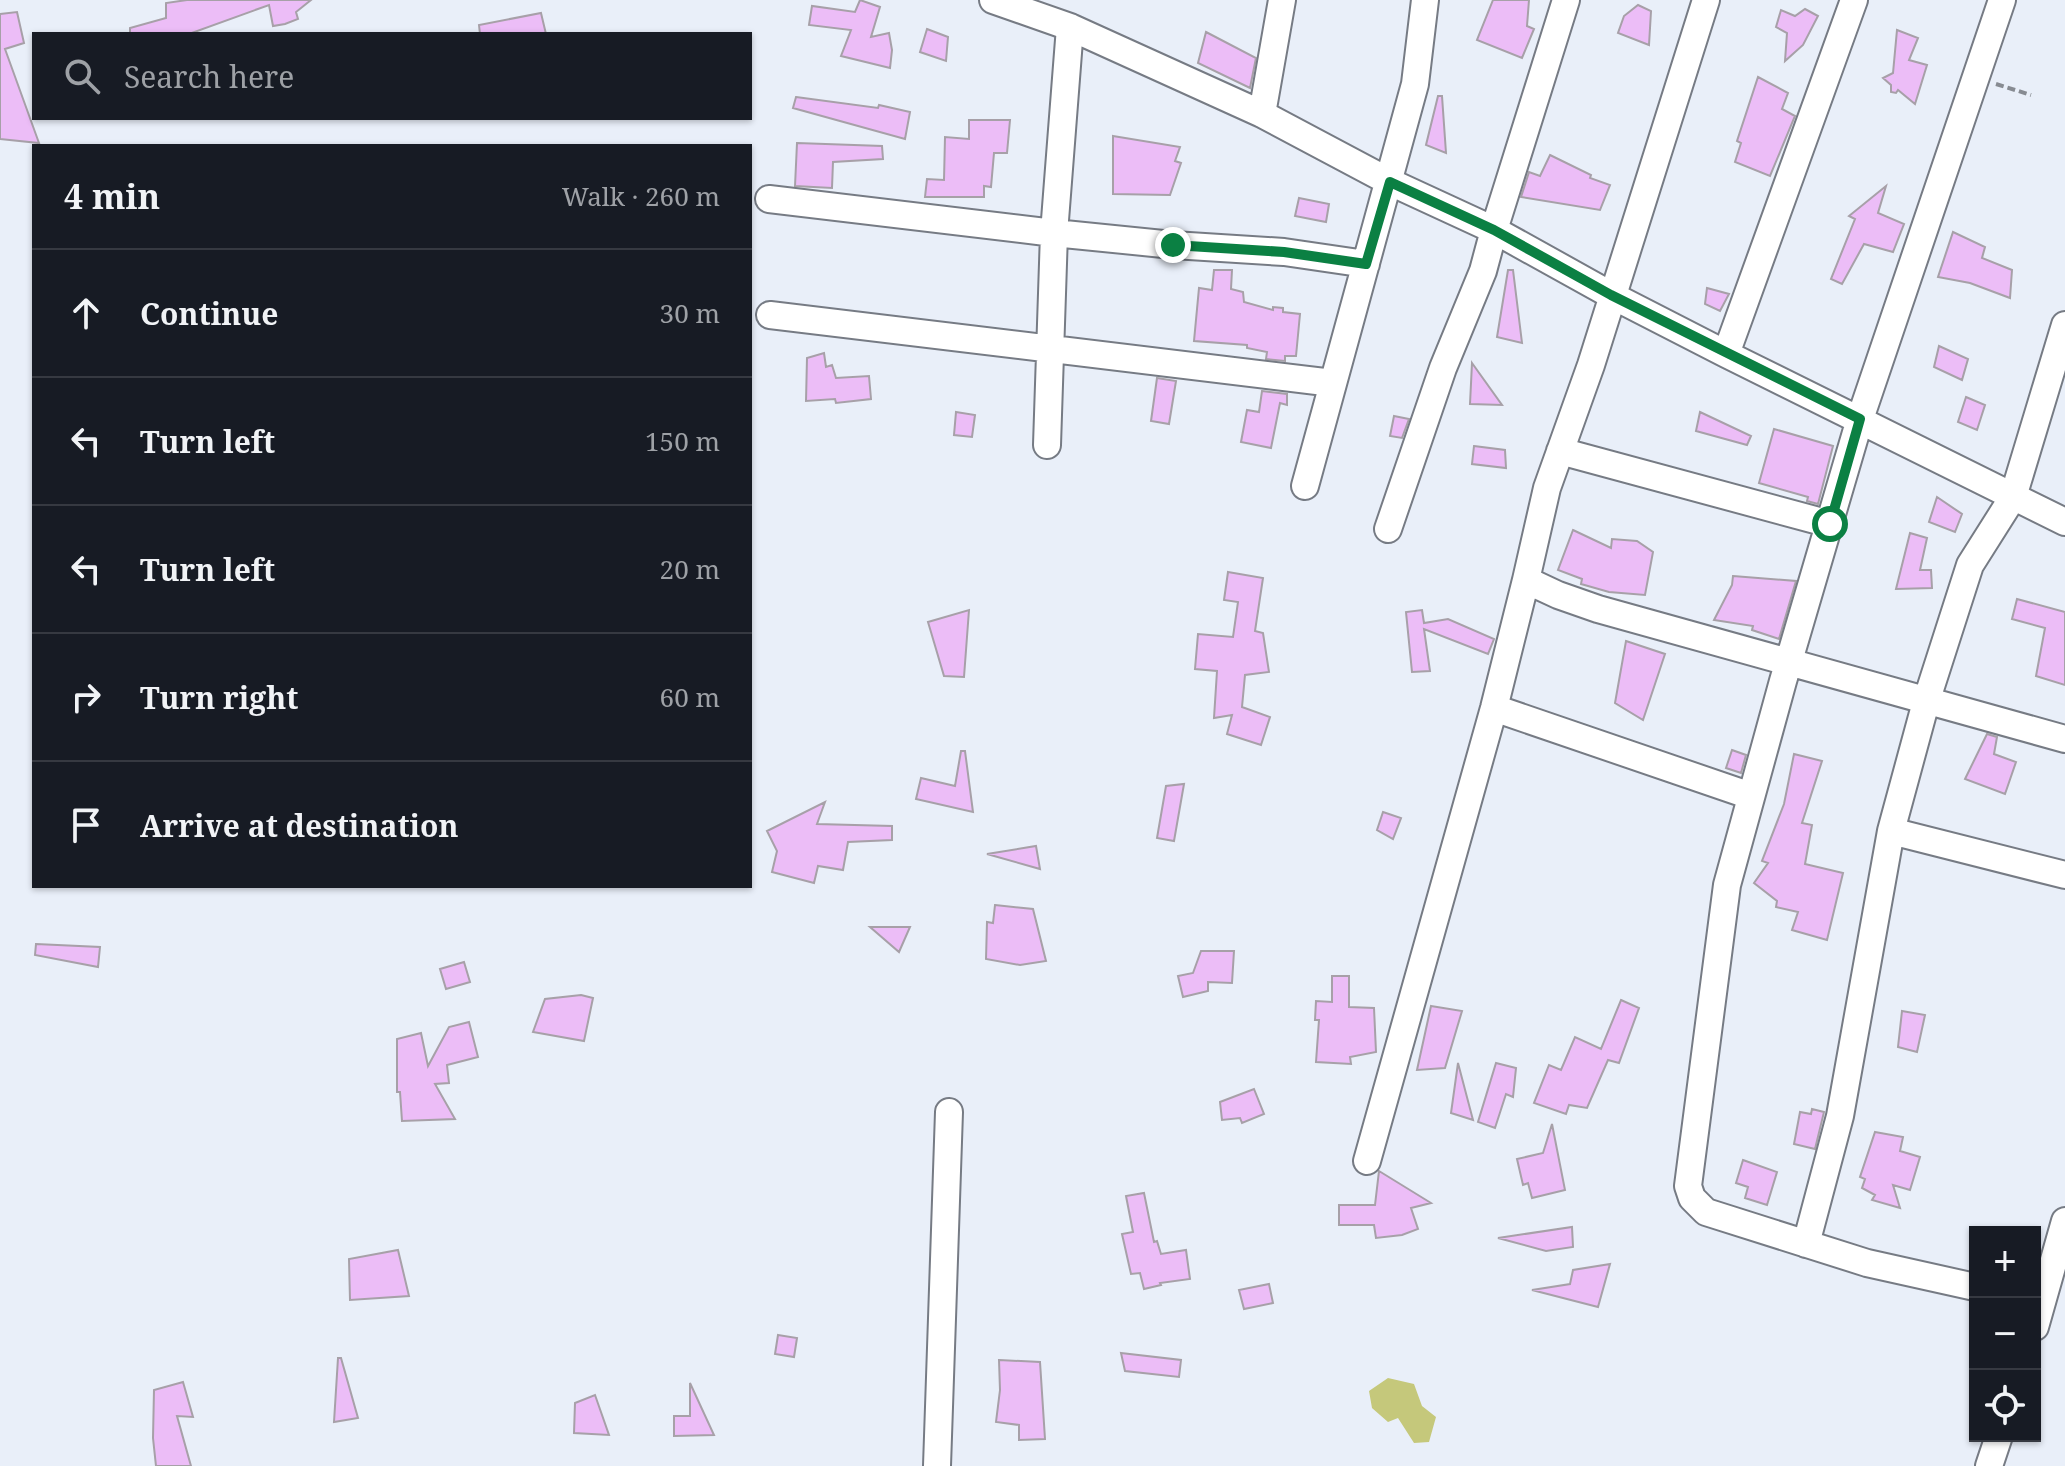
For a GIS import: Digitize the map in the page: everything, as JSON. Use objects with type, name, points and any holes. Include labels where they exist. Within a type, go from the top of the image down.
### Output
[{"type":"street","points":[[993,0],[1070,27],[1262,114],[1390,182],[1494,230],[1726,354],[2065,522]]},
{"type":"street","points":[[1262,114],[1282,0]]},
{"type":"street","points":[[1305,486],[1415,84],[1425,0]]},
{"type":"street","points":[[1388,529],[1443,368],[1483,271],[1566,0]]},
{"type":"street","points":[[1367,1161],[1494,708],[1547,488],[1591,365],[1706,0]]},
{"type":"street","points":[[1726,354],[1854,0]]},
{"type":"street","points":[[1969,1286],[1867,1263],[1706,1212],[1692,1198],[1688,1186],[1727,885],[1860,419],[2002,0]]},
{"type":"street","points":[[1047,445],[1054,233],[1070,27]]},
{"type":"street","points":[[769,199],[1054,233],[1284,252],[1366,264]]},
{"type":"street","points":[[770,315],[1333,383]]},
{"type":"street","points":[[1806,1244],[1840,1116],[1891,831],[1926,702],[1970,565],[2013,497],[2065,325]]},
{"type":"street","points":[[1560,451],[1830,524]]},
{"type":"street","points":[[1526,580],[1598,609],[2065,739]]},
{"type":"street","points":[[1494,708],[1751,796]]},
{"type":"street","points":[[1891,831],[2065,875]]},
{"type":"street","points":[[937,1466],[949,1112]]},
{"type":"street","points":[[2041,1313],[2049,1294],[2065,1221]]},
{"type":"street","points":[[1989,1466],[1997,1442]]},
{"type":"path","points":[[1975,77],[2031,95]]},
{"type":"green space","points":[[1388,1378],[1414,1384],[1422,1406],[1436,1417],[1429,1442],[1414,1443],[1398,1418],[1388,1422],[1372,1408],[1369,1391]]},
{"type":"building","points":[[187,0],[311,0],[296,12],[298,19],[285,24],[273,26],[269,5],[195,32],[130,32],[130,28],[166,18],[166,3]]},
{"type":"building","points":[[860,0],[880,7],[871,37],[889,33],[892,50],[890,68],[841,56],[851,30],[809,25],[812,6],[855,12]]},
{"type":"building","points":[[1493,0],[1529,0],[1527,26],[1534,29],[1522,58],[1477,40]]},
{"type":"building","points":[[1638,5],[1651,11],[1649,45],[1618,33],[1624,16]]},
{"type":"building","points":[[1805,9],[1818,16],[1803,45],[1785,61],[1787,33],[1776,27],[1781,10],[1795,16]]},
{"type":"building","points":[[17,12],[24,43],[5,49],[39,143],[0,139],[0,14]]},
{"type":"building","points":[[541,13],[546,32],[480,32],[479,25]]},
{"type":"building","points":[[927,29],[948,37],[946,61],[920,52]]},
{"type":"building","points":[[1897,30],[1918,38],[1909,60],[1927,65],[1915,104],[1898,90],[1891,92],[1891,85],[1883,78],[1893,73]]},
{"type":"building","points":[[1206,32],[1256,58],[1250,88],[1198,63]]},
{"type":"building","points":[[1758,77],[1788,93],[1782,109],[1795,116],[1770,176],[1735,162],[1741,143],[1737,141]]},
{"type":"building","points":[[1438,96],[1442,96],[1446,153],[1426,145]]},
{"type":"building","points":[[796,97],[878,108],[879,105],[910,112],[905,139],[793,108]]},
{"type":"building","points":[[969,120],[1010,120],[1007,153],[994,153],[991,187],[984,186],[984,197],[925,197],[927,179],[944,180],[945,137],[969,139]]},
{"type":"building","points":[[1113,136],[1180,147],[1175,161],[1181,163],[1170,195],[1113,194]]},
{"type":"building","points":[[797,143],[882,146],[883,159],[833,162],[832,188],[795,186]]},
{"type":"building","points":[[1550,155],[1591,175],[1590,178],[1610,185],[1600,210],[1521,197],[1529,172],[1540,176]]},
{"type":"building","points":[[1886,186],[1878,213],[1904,224],[1893,252],[1864,244],[1842,284],[1831,279],[1855,219],[1849,216]]},
{"type":"building","points":[[1299,198],[1329,204],[1326,222],[1295,216]]},
{"type":"building","points":[[1953,232],[1985,247],[1982,258],[2012,270],[2010,298],[1970,283],[1938,277]]},
{"type":"building","points":[[1214,270],[1232,270],[1231,289],[1243,292],[1244,302],[1300,314],[1296,356],[1285,356],[1285,361],[1266,359],[1267,352],[1247,348],[1247,345],[1194,341],[1199,288],[1212,290]]},
{"type":"building","points":[[1508,270],[1513,270],[1522,343],[1497,337]]},
{"type":"building","points":[[1707,288],[1729,294],[1720,311],[1705,304]]},
{"type":"building","points":[[1939,346],[1968,359],[1962,380],[1934,367]]},
{"type":"building","points":[[824,353],[826,367],[832,365],[836,378],[869,376],[871,399],[836,403],[835,399],[806,401],[807,358]]},
{"type":"building","points":[[1472,363],[1502,405],[1470,404]]},
{"type":"building","points":[[1157,378],[1176,381],[1169,424],[1151,421]]},
{"type":"building","points":[[1262,391],[1287,394],[1287,405],[1280,403],[1271,448],[1241,442],[1247,410],[1259,412]]},
{"type":"building","points":[[1966,397],[1985,405],[1977,430],[1958,422]]},
{"type":"building","points":[[956,412],[975,415],[972,437],[954,435]]},
{"type":"building","points":[[1700,412],[1751,436],[1747,445],[1696,431]]},
{"type":"building","points":[[1394,416],[1409,419],[1402,438],[1390,436]]},
{"type":"building","points":[[1774,429],[1833,446],[1818,504],[1807,501],[1808,497],[1759,483]]},
{"type":"building","points":[[1474,446],[1505,450],[1506,468],[1472,464]]},
{"type":"building","points":[[1937,497],[1962,514],[1955,532],[1929,522]]},
{"type":"building","points":[[1573,530],[1611,548],[1612,539],[1637,541],[1653,552],[1645,595],[1609,592],[1581,584],[1582,579],[1558,570]]},
{"type":"building","points":[[1910,533],[1927,538],[1920,570],[1931,570],[1932,588],[1896,589]]},
{"type":"building","points":[[1228,572],[1263,578],[1255,631],[1263,633],[1269,672],[1245,675],[1242,707],[1270,717],[1261,745],[1227,734],[1232,715],[1214,718],[1217,671],[1195,669],[1198,634],[1233,637],[1238,602],[1224,600]]},
{"type":"building","points":[[1733,576],[1796,581],[1779,639],[1752,630],[1753,626],[1714,620],[1732,585]]},
{"type":"building","points":[[2017,599],[2065,612],[2065,685],[2036,676],[2045,628],[2012,619]]},
{"type":"building","points":[[969,610],[964,677],[944,676],[928,622]]},
{"type":"building","points":[[1422,610],[1424,623],[1448,619],[1494,639],[1488,654],[1424,629],[1430,671],[1412,672],[1406,612]]},
{"type":"building","points":[[1626,641],[1665,654],[1643,720],[1615,703]]},
{"type":"building","points":[[1987,734],[1997,737],[1994,754],[2016,762],[2005,794],[1965,779]]},
{"type":"building","points":[[1732,750],[1746,755],[1741,773],[1726,768]]},
{"type":"building","points":[[961,751],[965,751],[973,812],[916,799],[921,778],[955,786]]},
{"type":"building","points":[[1794,754],[1822,761],[1802,823],[1812,825],[1805,864],[1843,873],[1827,940],[1792,930],[1798,912],[1776,907],[1777,901],[1754,883],[1768,863],[1762,861],[1784,804]]},
{"type":"building","points":[[1184,784],[1174,841],[1157,838],[1166,786]]},
{"type":"building","points":[[825,802],[817,824],[892,826],[892,840],[848,842],[843,870],[818,866],[814,883],[772,872],[777,851],[767,831]]},
{"type":"building","points":[[1383,812],[1401,818],[1393,839],[1377,830]]},
{"type":"building","points":[[1036,846],[1040,869],[987,854]]},
{"type":"building","points":[[995,905],[1033,909],[1046,961],[1020,965],[986,959],[987,922],[993,923]]},
{"type":"building","points":[[870,927],[910,927],[899,952]]},
{"type":"building","points":[[36,944],[100,947],[98,967],[35,955]]},
{"type":"building","points":[[1201,951],[1234,951],[1232,983],[1208,982],[1208,991],[1183,997],[1178,976],[1193,973]]},
{"type":"building","points":[[464,962],[470,982],[446,989],[440,969]]},
{"type":"building","points":[[1332,976],[1349,976],[1349,1007],[1374,1008],[1376,1052],[1350,1057],[1351,1064],[1316,1062],[1319,1020],[1315,1020],[1316,1001],[1332,1002]]},
{"type":"building","points":[[581,995],[593,998],[584,1041],[533,1032],[545,999]]},
{"type":"building","points":[[1621,1000],[1639,1008],[1619,1063],[1608,1060],[1587,1108],[1569,1105],[1566,1114],[1534,1103],[1549,1065],[1561,1070],[1575,1037],[1601,1049]]},
{"type":"building","points":[[1431,1006],[1462,1011],[1445,1068],[1417,1070]]},
{"type":"building","points":[[1902,1011],[1925,1015],[1917,1052],[1898,1047]]},
{"type":"building","points":[[469,1022],[478,1057],[447,1065],[449,1083],[435,1084],[455,1119],[402,1121],[400,1092],[397,1092],[397,1039],[421,1033],[428,1066],[449,1027]]},
{"type":"building","points":[[1458,1063],[1473,1120],[1451,1113]]},
{"type":"building","points":[[1496,1063],[1516,1068],[1513,1097],[1506,1094],[1495,1128],[1478,1122]]},
{"type":"building","points":[[1254,1089],[1264,1114],[1242,1123],[1240,1118],[1222,1120],[1220,1102]]},
{"type":"building","points":[[1812,1109],[1824,1112],[1815,1149],[1794,1144],[1800,1112],[1811,1114]]},
{"type":"building","points":[[1552,1124],[1565,1190],[1532,1198],[1528,1183],[1523,1185],[1517,1159],[1543,1153]]},
{"type":"building","points":[[1875,1132],[1903,1137],[1900,1151],[1920,1157],[1910,1190],[1893,1185],[1900,1208],[1872,1200],[1875,1195],[1862,1188],[1865,1179],[1860,1177]]},
{"type":"building","points":[[1743,1160],[1777,1172],[1767,1205],[1745,1198],[1748,1187],[1736,1183]]},
{"type":"building","points":[[1379,1171],[1431,1203],[1411,1208],[1418,1229],[1402,1235],[1376,1238],[1374,1225],[1339,1225],[1339,1205],[1375,1205]]},
{"type":"building","points":[[1144,1193],[1154,1242],[1157,1241],[1161,1254],[1186,1250],[1190,1279],[1160,1283],[1144,1289],[1140,1273],[1131,1274],[1122,1234],[1133,1232],[1126,1196]]},
{"type":"building","points":[[1572,1227],[1573,1247],[1546,1251],[1498,1238]]},
{"type":"building","points":[[398,1250],[409,1296],[350,1300],[349,1259]]},
{"type":"building","points":[[1610,1264],[1598,1307],[1532,1290],[1570,1284],[1573,1270]]},
{"type":"building","points":[[1269,1284],[1273,1303],[1244,1309],[1239,1290]]},
{"type":"building","points":[[778,1335],[797,1338],[794,1357],[775,1354]]},
{"type":"building","points":[[1121,1353],[1181,1360],[1179,1377],[1125,1371]]},
{"type":"building","points":[[338,1358],[341,1358],[358,1418],[334,1422]]},
{"type":"building","points":[[999,1360],[1040,1362],[1045,1439],[1019,1440],[1019,1425],[996,1422],[1000,1390]]},
{"type":"building","points":[[183,1382],[193,1417],[177,1416],[191,1466],[156,1466],[154,1390]]},
{"type":"building","points":[[690,1383],[714,1435],[674,1436],[674,1416],[690,1416]]},
{"type":"building","points":[[595,1395],[609,1435],[574,1433],[575,1403]]},
{"type":"route","points":[[1173,245],[1284,252],[1366,264],[1390,182],[1494,230],[1611,295],[1860,419],[1830,524]]}]
